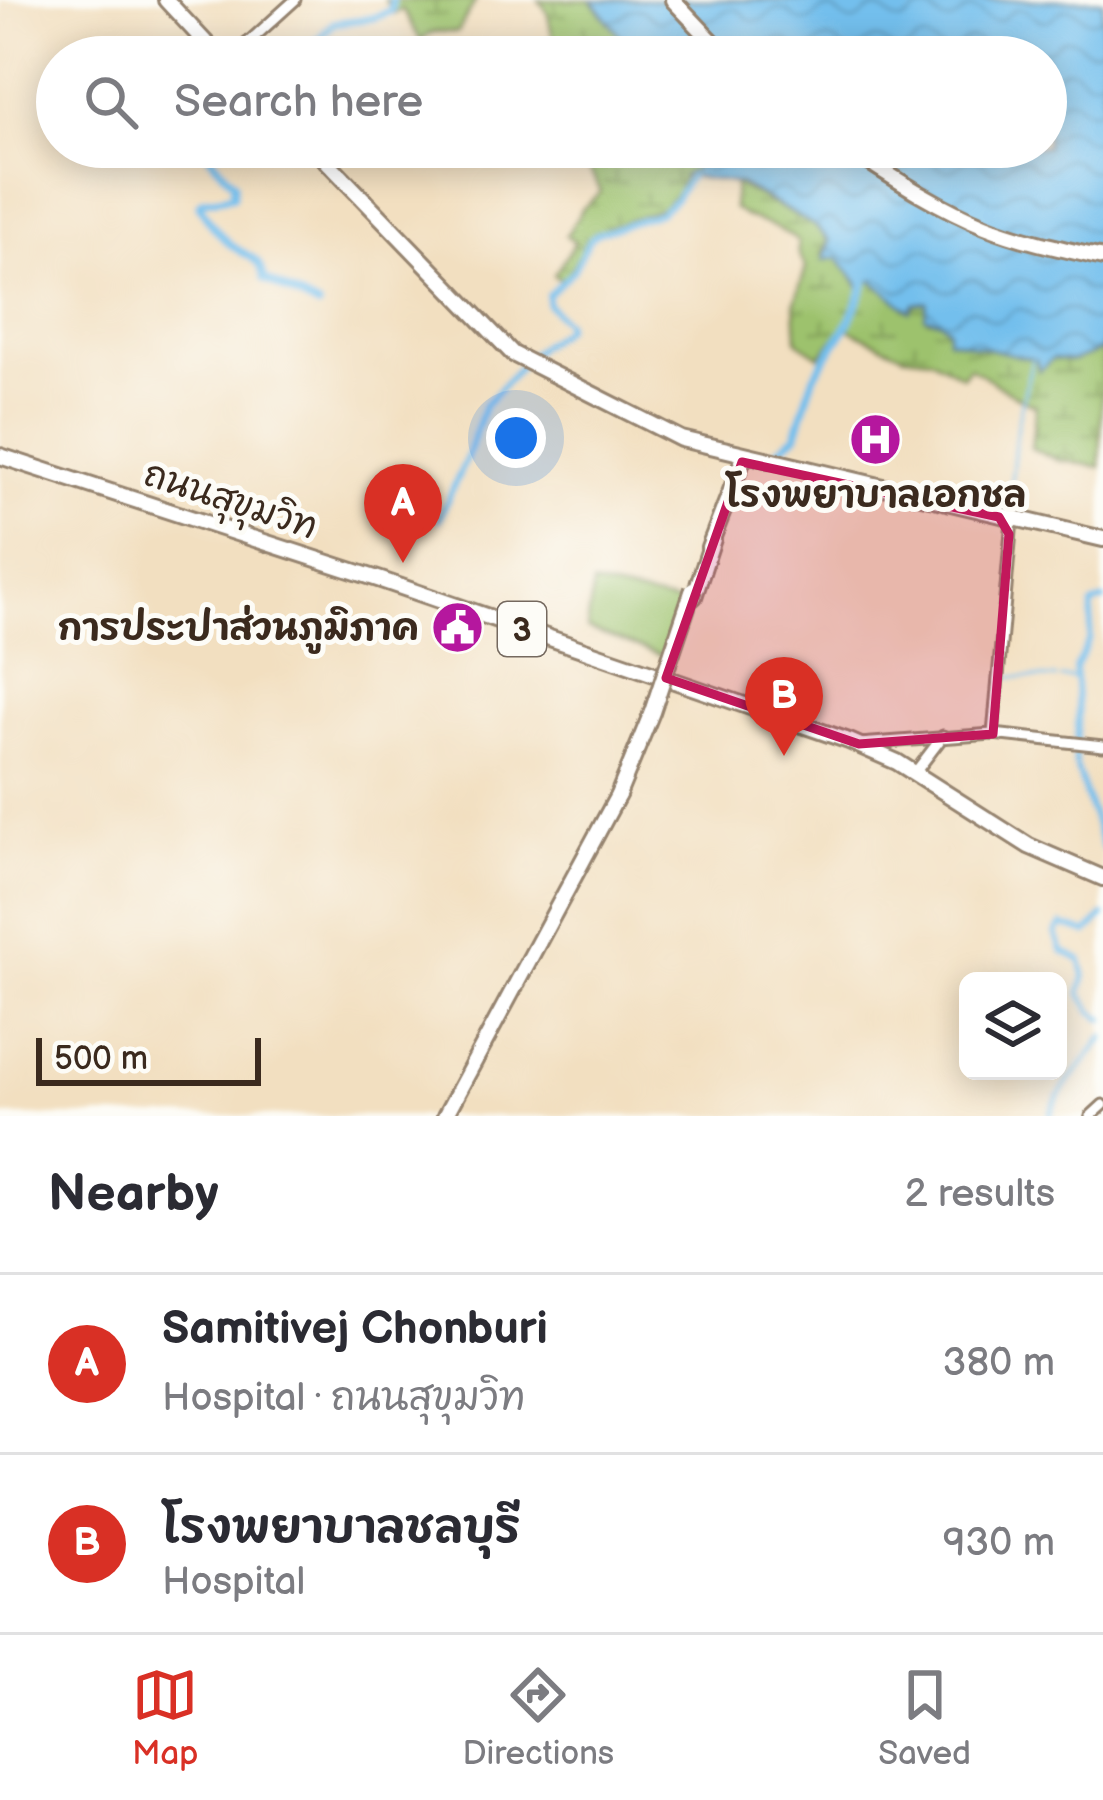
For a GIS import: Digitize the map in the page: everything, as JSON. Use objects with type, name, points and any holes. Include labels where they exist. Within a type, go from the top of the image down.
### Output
[{"type":"main road","points":[[169,0],[204,36]]},
{"type":"main road","points":[[671,0],[704,36]]},
{"type":"main road","points":[[331,168],[524,363],[680,439],[740,459],[1103,539]]},
{"type":"main road","points":[[881,168],[976,222],[1034,242],[1103,256]]},
{"type":"main road","points":[[449,1116],[607,820],[652,712],[740,459]]},
{"type":"main road","name":"ถนนสุขุมวิท","points":[[0,460],[859,744],[1027,850],[1103,881]]},
{"type":"main road","points":[[607,820],[652,712],[711,538]]},
{"type":"main road","name":"ถนนสุขุมวิท","points":[[662,679],[854,747],[914,775]]},
{"type":"street","points":[[251,36],[295,0]]},
{"type":"street","points":[[992,518],[993,734]]},
{"type":"street","points":[[859,744],[993,734],[1103,746]]},
{"type":"street","points":[[914,775],[944,736]]},
{"type":"street","points":[[1091,1116],[1103,1105]]},
{"type":"highlighted area","points":[[742,462],[999,517],[1009,534],[993,734],[859,744],[666,678]]},
{"type":"green space","points":[[385,0],[476,0],[458,32],[418,36],[402,9],[394,14]]},
{"type":"green space","points":[[539,0],[591,0],[620,36],[552,36],[547,11]]},
{"type":"green space","points":[[589,168],[695,168],[684,175],[678,191],[662,208],[594,233],[563,281],[554,275],[575,242],[566,236],[582,209],[601,192]]},
{"type":"green space","points":[[735,184],[815,226],[830,241],[822,254],[838,258],[861,288],[872,279],[910,310],[914,304],[928,302],[928,319],[1052,359],[1073,361],[1103,350],[1100,467],[1059,460],[1031,448],[1036,405],[969,367],[962,376],[931,358],[904,355],[844,327],[820,356],[797,341],[795,302],[806,268],[798,242],[733,208]]},
{"type":"green space","points":[[593,585],[682,604],[663,656],[587,629]]},
{"type":"water","points":[[592,0],[1103,0],[1103,350],[1073,361],[1052,359],[1039,371],[1036,360],[948,339],[948,328],[925,317],[927,302],[914,304],[910,311],[872,280],[860,288],[838,258],[823,260],[830,241],[815,226],[740,184],[684,175],[695,168],[1067,168],[1067,36],[620,36]]},
{"type":"waterway","points":[[321,36],[334,23],[391,11],[392,0]]},
{"type":"waterway","points":[[221,168],[234,183],[233,196],[199,205],[213,226],[256,261],[264,279],[318,307]]},
{"type":"waterway","points":[[439,519],[484,406],[533,352],[565,328],[548,304],[548,295],[574,270],[596,234],[659,213],[690,176]]},
{"type":"waterway","points":[[777,451],[796,435],[814,376],[850,321],[869,275]]},
{"type":"waterway","points":[[1008,513],[1017,424],[1032,360]]},
{"type":"waterway","points":[[1103,600],[1092,605],[1090,639],[1075,668],[1075,763],[1103,848]]},
{"type":"waterway","points":[[1003,677],[1056,678]]},
{"type":"waterway","points":[[1061,678],[1075,678]]},
{"type":"waterway","points":[[1103,916],[1087,933],[1062,925],[1056,933],[1062,951],[1081,960],[1085,976],[1080,993],[1103,1019]]},
{"type":"waterway","points":[[1050,1116],[1060,1094],[1103,1037]]},
{"type":"place","name":"โรงพยาบาลเอกชล","points":[[876,439]]},
{"type":"place","name":"Samitivej Chonburi","points":[[403,563]]},
{"type":"place","name":"การประปาส่วนภูมิภาค","points":[[458,627]]},
{"type":"place","name":"โรงพยาบาลชลบุรี","points":[[784,756]]}]
